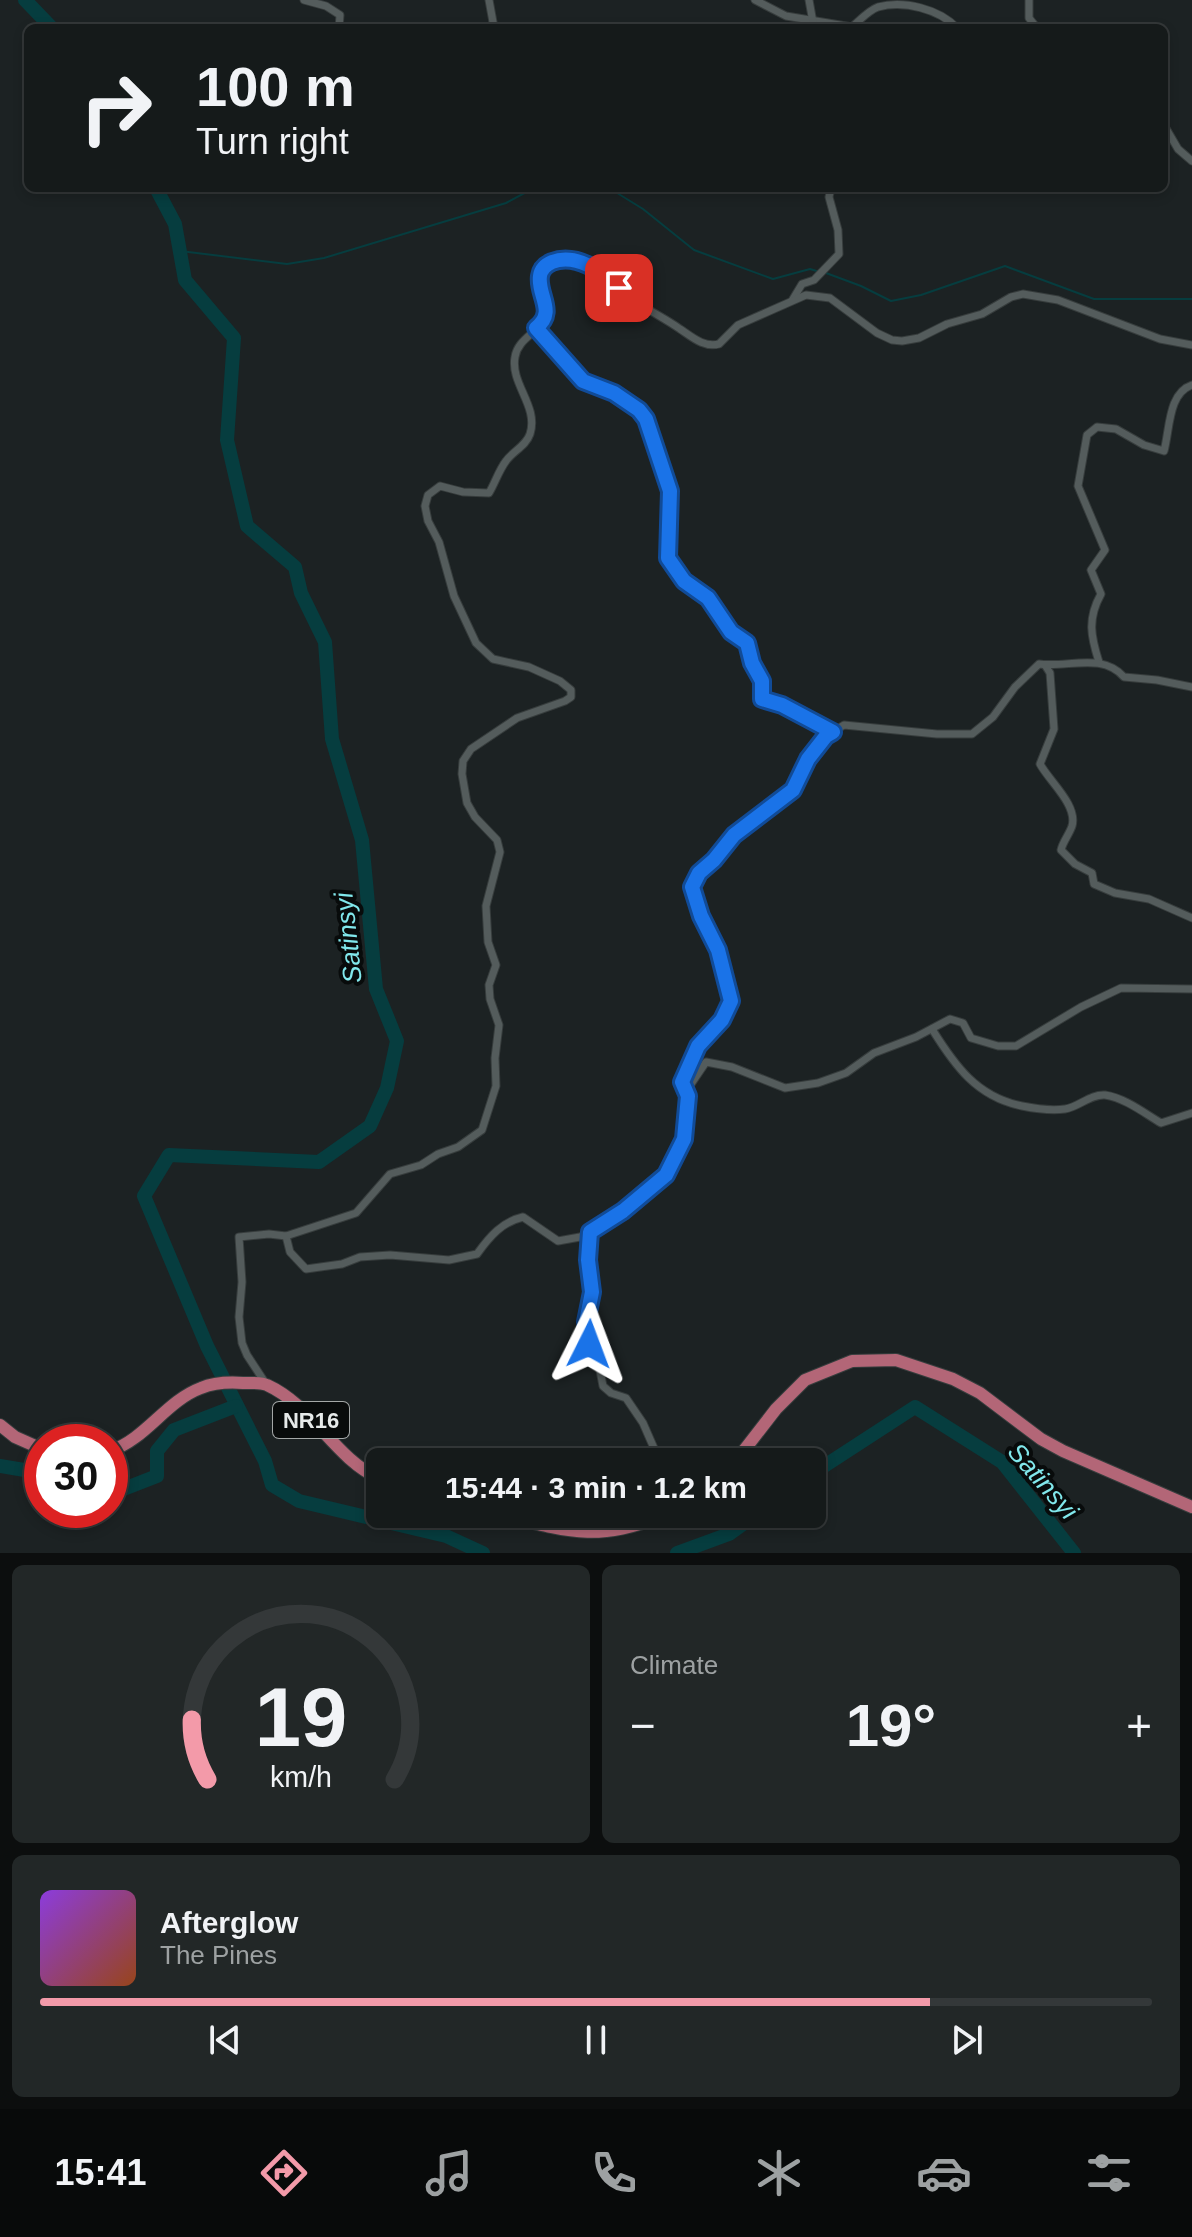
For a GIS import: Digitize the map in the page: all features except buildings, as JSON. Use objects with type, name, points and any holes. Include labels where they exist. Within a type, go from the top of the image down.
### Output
[{"type":"main road","points":[[746,1448],[776,1409],[805,1380],[823,1370],[852,1361],[896,1360],[953,1379],[980,1393],[1041,1439],[1063,1451],[1192,1507]]},
{"type":"main road","name":"NR16","points":[[128,1440],[183,1396],[210,1385],[266,1384],[301,1408],[343,1453],[366,1472]]},
{"type":"main road","points":[[0,1426],[24,1441]]},
{"type":"main road","points":[[552,1528],[592,1533],[635,1528]]},
{"type":"street","points":[[304,0],[326,6],[340,15],[339,24]]},
{"type":"street","points":[[489,0],[492,24]]},
{"type":"street","points":[[755,0],[786,16],[814,24]]},
{"type":"street","points":[[809,0],[814,24]]},
{"type":"street","points":[[1029,0],[1029,18],[1034,24]]},
{"type":"street","points":[[856,24],[876,7],[901,3],[946,16],[953,24]]},
{"type":"street","points":[[1168,132],[1178,149],[1192,161]]},
{"type":"street","points":[[792,301],[802,284],[814,280],[839,254],[838,230],[830,192]]},
{"type":"street","points":[[266,1384],[242,1343],[239,1317],[240,1236],[286,1236],[356,1213],[390,1174],[415,1168],[438,1154],[458,1147],[482,1130],[490,1108],[496,1082],[499,1025],[490,999],[489,985],[496,965],[487,936],[486,906],[500,852],[497,840],[468,805],[462,774],[463,761],[471,749],[521,716],[565,701],[571,697],[571,692],[560,681],[542,672],[493,659],[476,643],[454,596],[425,506],[428,495],[440,486],[463,492],[489,493],[507,459],[525,442],[531,431],[529,408],[513,370],[518,346],[542,323],[546,312],[540,273],[546,265],[564,259],[596,269],[643,306],[710,346],[719,344],[738,325],[806,295],[830,298],[877,333],[902,341],[919,338],[947,324],[982,314],[1014,296],[1038,294],[1160,339],[1192,345]]},
{"type":"street","points":[[536,328],[583,381],[614,393],[639,410],[646,419],[670,491],[668,558],[684,581],[708,598],[731,632],[747,643],[752,663],[762,681],[762,699],[782,705],[833,732]]},
{"type":"street","points":[[1099,662],[1090,632],[1095,606],[1101,594],[1091,570],[1105,550],[1078,486],[1087,435],[1097,427],[1116,429],[1144,445],[1164,451],[1175,397],[1185,387],[1192,385]]},
{"type":"street","points":[[688,1096],[682,1082],[688,1065],[698,1046],[722,1020],[731,1001],[718,950],[701,916],[692,887],[699,873],[734,835],[793,790],[808,759],[826,736],[844,725],[937,734],[972,734],[993,717],[1039,664],[1099,662],[1116,668],[1124,677],[1192,687]]},
{"type":"street","points":[[1045,665],[1050,673],[1054,729],[1040,764],[1072,811],[1071,827],[1061,850],[1075,864],[1092,873],[1094,884],[1115,893],[1149,899],[1192,918]]},
{"type":"street","points":[[286,1236],[290,1252],[306,1269],[342,1264],[360,1257],[390,1255],[449,1260],[477,1254],[486,1240],[507,1221],[523,1217],[558,1241],[580,1237],[623,1211],[666,1175],[684,1139],[689,1087],[706,1062],[732,1067],[785,1088],[818,1083],[846,1073],[874,1053],[950,1019],[963,1023],[971,1038],[998,1046],[1016,1046],[1081,1007],[1121,988],[1192,989]]},
{"type":"street","points":[[932,1029],[954,1063],[973,1084],[997,1100],[1052,1111],[1073,1108],[1091,1097],[1105,1095],[1125,1102],[1161,1123],[1192,1113]]},
{"type":"street","points":[[590,1232],[588,1260],[592,1292],[586,1322],[589,1344],[597,1355],[603,1386],[611,1393],[626,1398],[643,1423],[654,1448]]},
{"type":"waterway","name":"Satinsyi","points":[[25,0],[48,24]]},
{"type":"waterway","name":"Satinsyi","points":[[158,192],[175,224],[185,280],[234,338],[227,440],[247,526],[295,567],[301,593],[325,642],[332,739],[362,840],[376,989],[397,1041],[387,1088],[370,1126],[319,1162],[169,1155],[144,1196],[207,1346],[265,1461],[272,1485],[299,1501],[446,1536],[483,1553]]},
{"type":"waterway","points":[[180,251],[287,264],[324,258],[506,203],[527,192]]},
{"type":"waterway","points":[[615,192],[643,209],[694,250],[773,279],[810,269],[820,272]]},
{"type":"waterway","points":[[826,273],[891,301],[921,295],[1005,266],[1094,299],[1192,299]]},
{"type":"waterway","points":[[128,1487],[157,1476],[157,1451],[174,1430],[236,1406]]},
{"type":"waterway","name":"Satinsyi","points":[[826,1465],[915,1407],[1002,1462],[1074,1553]]},
{"type":"waterway","points":[[0,1466],[24,1470]]},
{"type":"waterway","name":"Satinsyi","points":[[677,1553],[737,1528]]},
{"type":"route","points":[[589,1344],[586,1322],[592,1292],[588,1260],[590,1232],[623,1211],[666,1175],[684,1139],[688,1096],[682,1082],[688,1065],[698,1046],[722,1020],[731,1001],[718,950],[701,916],[692,887],[699,873],[734,835],[793,790],[808,759],[826,736],[833,732],[782,705],[762,699],[762,681],[752,663],[747,643],[731,632],[708,598],[684,581],[668,558],[670,491],[646,419],[639,410],[614,393],[583,381],[536,328],[546,312],[540,273],[549,264],[564,259],[577,261],[599,271],[619,288]]}]
